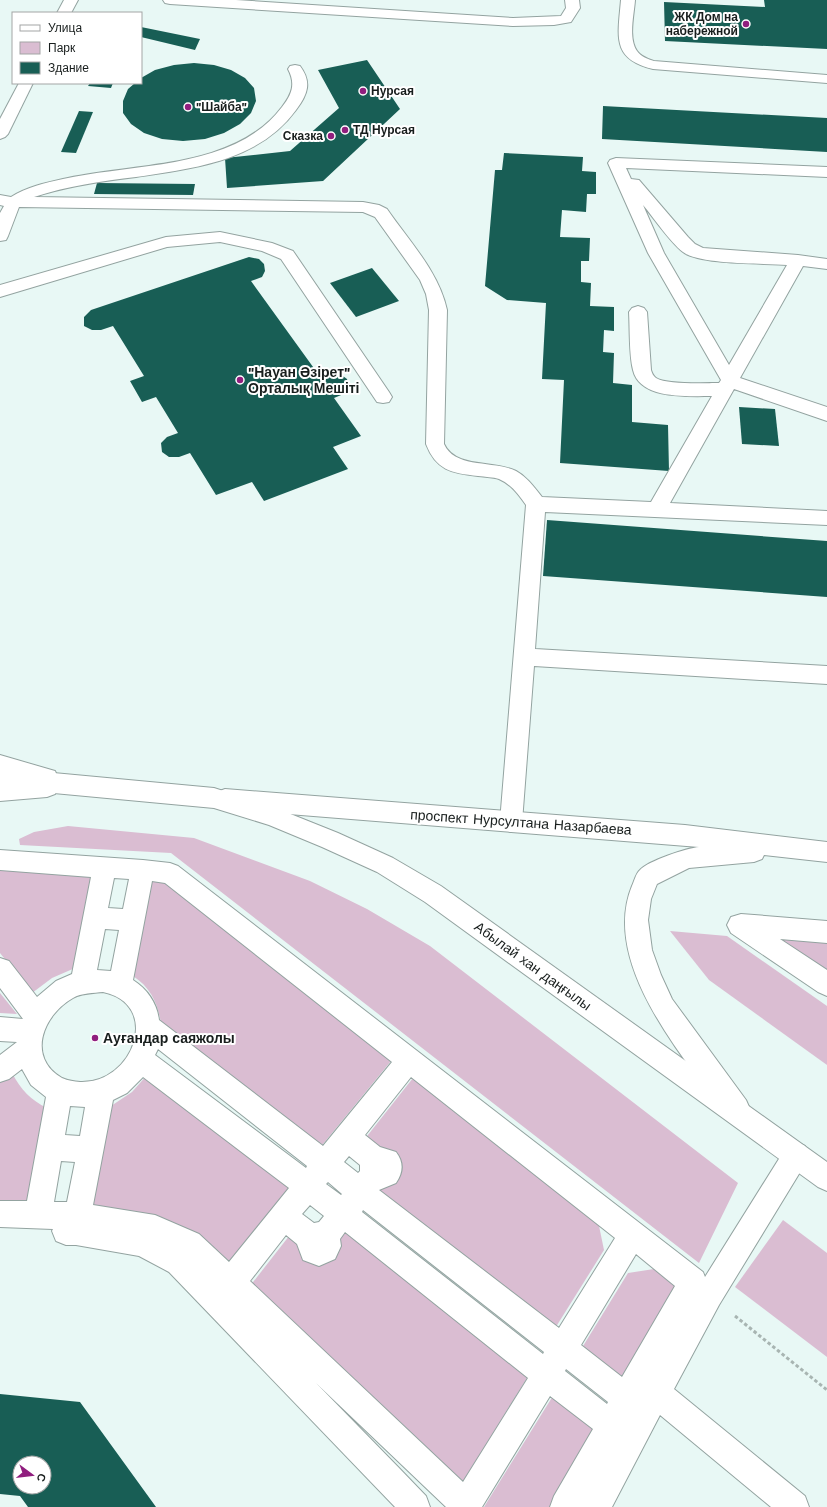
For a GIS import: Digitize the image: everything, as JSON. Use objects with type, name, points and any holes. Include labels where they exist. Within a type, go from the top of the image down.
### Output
[{"type":"main road","points":[[65,12],[71,0]]},
{"type":"main road","points":[[170,0],[513,22],[554,21],[566,19],[573,8],[572,0]]},
{"type":"main road","points":[[628,0],[626,43],[633,57],[641,61],[653,65],[827,79]]},
{"type":"main road","points":[[7,201],[40,189],[67,183],[197,162],[218,157],[251,143],[263,136],[277,124],[294,102],[302,85],[300,76],[295,69]]},
{"type":"main road","points":[[0,134],[25,84]]},
{"type":"main road","points":[[616,163],[827,172]]},
{"type":"main road","points":[[616,163],[689,248],[698,253],[709,255],[798,260],[827,264]]},
{"type":"main road","points":[[616,163],[656,253],[727,386]]},
{"type":"main road","points":[[0,236],[7,201]]},
{"type":"main road","points":[[7,201],[363,207],[373,209],[381,213],[428,279],[435,294],[438,310],[435,444],[437,452],[443,459],[453,464],[506,474],[522,484],[536,504],[511,822]]},
{"type":"main road","points":[[0,291],[166,242],[220,237],[266,247],[287,255],[383,397]]},
{"type":"main road","points":[[656,510],[798,260]]},
{"type":"main road","points":[[638,312],[642,370],[645,377],[658,386],[727,386],[827,414]]},
{"type":"main road","points":[[536,504],[827,518]]},
{"type":"main road","points":[[524,657],[827,675]]},
{"type":"main road","points":[[0,764],[69,785]]},
{"type":"main road","points":[[0,778],[214,798]]},
{"type":"main road","points":[[0,791],[69,785]]},
{"type":"main road","name":"проспект Нурсултана Назарбаева","points":[[214,798],[685,835],[827,852]]},
{"type":"main road","name":"Абылай хан даңғылы","points":[[214,798],[273,817],[330,840],[385,865],[433,894],[827,1178]]},
{"type":"main road","points":[[741,1115],[663,1007],[649,976],[640,950],[636,920],[639,899],[648,877],[666,867],[688,858],[793,849]]},
{"type":"main road","points":[[0,860],[170,872],[693,1282],[565,1507]]},
{"type":"main road","points":[[83,982],[104,867]]},
{"type":"main road","points":[[120,986],[143,870]]},
{"type":"main road","points":[[94,918],[133,920]]},
{"type":"main road","points":[[827,932],[739,925],[827,984]]},
{"type":"main road","points":[[0,969],[33,1032],[34,1066],[44,1082],[60,1092],[80,1096],[101,1093],[118,1084],[133,1072],[141,1060],[149,1040],[149,1027],[143,1007],[134,994],[120,986],[103,981],[83,982],[65,989],[50,1001],[33,1032],[0,1070]]},
{"type":"main road","points":[[149,1027],[325,1165],[371,1176]]},
{"type":"main road","points":[[0,1029],[33,1032]]},
{"type":"main road","points":[[168,1080],[188,1058]]},
{"type":"main road","points":[[141,1060],[343,1213],[611,1425]]},
{"type":"main road","points":[[231,1282],[409,1060]]},
{"type":"main road","points":[[205,1108],[224,1086]]},
{"type":"main road","points":[[38,1215],[60,1092]]},
{"type":"main road","points":[[78,1216],[101,1093]]},
{"type":"main road","points":[[240,1134],[258,1113]]},
{"type":"main road","points":[[347,1138],[371,1176],[421,1239],[626,1398]]},
{"type":"main road","points":[[276,1161],[292,1139]]},
{"type":"main road","points":[[50,1148],[90,1149]]},
{"type":"main road","points":[[596,1507],[709,1295],[796,1155]]},
{"type":"main road","points":[[284,1217],[318,1238],[343,1213],[371,1176]]},
{"type":"main road","points":[[0,1214],[78,1216],[155,1228],[189,1244],[467,1506],[545,1374],[632,1235]]},
{"type":"main road","points":[[0,1229],[76,1231],[142,1243],[179,1262],[390,1479],[415,1507]]},
{"type":"main road","points":[[404,1262],[421,1239]]},
{"type":"main road","points":[[448,1297],[465,1273]]},
{"type":"main road","points":[[498,1337],[514,1311]]},
{"type":"main road","points":[[656,1393],[794,1507]]},
{"type":"path","points":[[709,1295],[827,1390]]},
{"type":"green space","points":[[68,826],[194,838],[310,881],[367,909],[430,946],[738,1183],[699,1263],[171,853],[20,845],[19,839],[34,832]]},
{"type":"green space","points":[[0,864],[95,871],[75,968],[52,978],[32,993],[0,953]]},
{"type":"green space","points":[[153,876],[163,878],[391,1061],[319,1149],[162,1030],[154,999],[146,987],[133,976]]},
{"type":"green space","points":[[670,931],[727,936],[827,1006],[827,1065],[709,980]]},
{"type":"green space","points":[[776,936],[827,941],[827,971]]},
{"type":"green space","points":[[0,993],[17,1014],[0,1013]]},
{"type":"green space","points":[[12,1073],[19,1085],[27,1094],[36,1102],[47,1108],[30,1206],[0,1205],[0,1082]]},
{"type":"green space","points":[[148,1074],[294,1183],[227,1266],[90,1212],[111,1106],[132,1092]]},
{"type":"green space","points":[[413,1078],[598,1221],[604,1250],[554,1330],[368,1189],[360,1145]]},
{"type":"green space","points":[[783,1220],[827,1253],[827,1357],[735,1287]]},
{"type":"green space","points":[[341,1222],[532,1370],[461,1485],[250,1286],[293,1231]]},
{"type":"green space","points":[[654,1269],[682,1289],[626,1386],[580,1351],[628,1273]]},
{"type":"green space","points":[[556,1391],[603,1426],[557,1507],[484,1507]]},
{"type":"building","name":"ЖК Дом на набережной","points":[[764,0],[827,0],[827,49],[665,41],[664,2],[765,7]]},
{"type":"building","points":[[142,27],[200,39],[195,50],[142,37]]},
{"type":"building","name":"ТД Нурсая","points":[[367,60],[400,109],[323,181],[227,188],[225,158],[290,151],[339,108],[318,70]]},
{"type":"building","name":"\"Шайба\"","points":[[194,63],[214,65],[231,70],[245,78],[254,88],[256,101],[251,113],[240,124],[224,133],[205,139],[183,141],[162,139],[144,133],[131,124],[123,113],[123,101],[128,89],[134,84],[142,84],[142,77],[155,70],[174,65]]},
{"type":"building","points":[[89,84],[113,84],[111,88],[88,86]]},
{"type":"building","points":[[603,106],[827,118],[827,152],[602,139]]},
{"type":"building","points":[[79,111],[93,112],[76,153],[61,152]]},
{"type":"building","points":[[504,153],[583,157],[582,171],[596,172],[596,194],[587,194],[586,212],[562,210],[560,237],[590,238],[589,261],[581,261],[581,282],[591,283],[590,306],[614,307],[614,331],[604,330],[603,352],[614,353],[613,383],[632,385],[632,422],[668,425],[669,471],[560,463],[564,380],[542,379],[546,303],[507,300],[485,286],[495,170],[502,170]]},
{"type":"building","points":[[97,183],[195,184],[193,195],[94,194]]},
{"type":"building","name":"\"Науан Әзірет\" Орталық Мешіті","points":[[249,257],[259,259],[264,264],[265,271],[262,277],[251,281],[321,378],[331,374],[340,374],[347,379],[349,387],[346,393],[334,398],[361,436],[333,447],[348,469],[264,501],[252,482],[216,495],[190,453],[179,457],[169,457],[162,452],[161,443],[167,437],[178,433],[156,397],[142,402],[130,381],[144,376],[113,326],[101,330],[92,330],[84,326],[84,317],[91,310]]},
{"type":"building","points":[[372,268],[399,301],[356,317],[330,283]]},
{"type":"building","points":[[739,407],[775,409],[779,446],[742,444]]},
{"type":"building","points":[[547,520],[827,541],[827,597],[543,576]]},
{"type":"building","points":[[0,1394],[80,1402],[156,1507],[28,1507],[20,1496],[0,1494]]},
{"type":"place","name":"ЖК Дом на набережной","points":[[746,24]]},
{"type":"place","name":"Нурсая","points":[[363,91]]},
{"type":"place","name":"\"Шайба\"","points":[[188,107]]},
{"type":"place","name":"ТД Нурсая","points":[[345,130]]},
{"type":"place","name":"Сказка","points":[[331,136]]},
{"type":"place","name":"\"Науан Әзірет\" Орталық Мешіті","points":[[240,380]]},
{"type":"place","name":"Ауғандар саяжолы","points":[[95,1038]]}]
